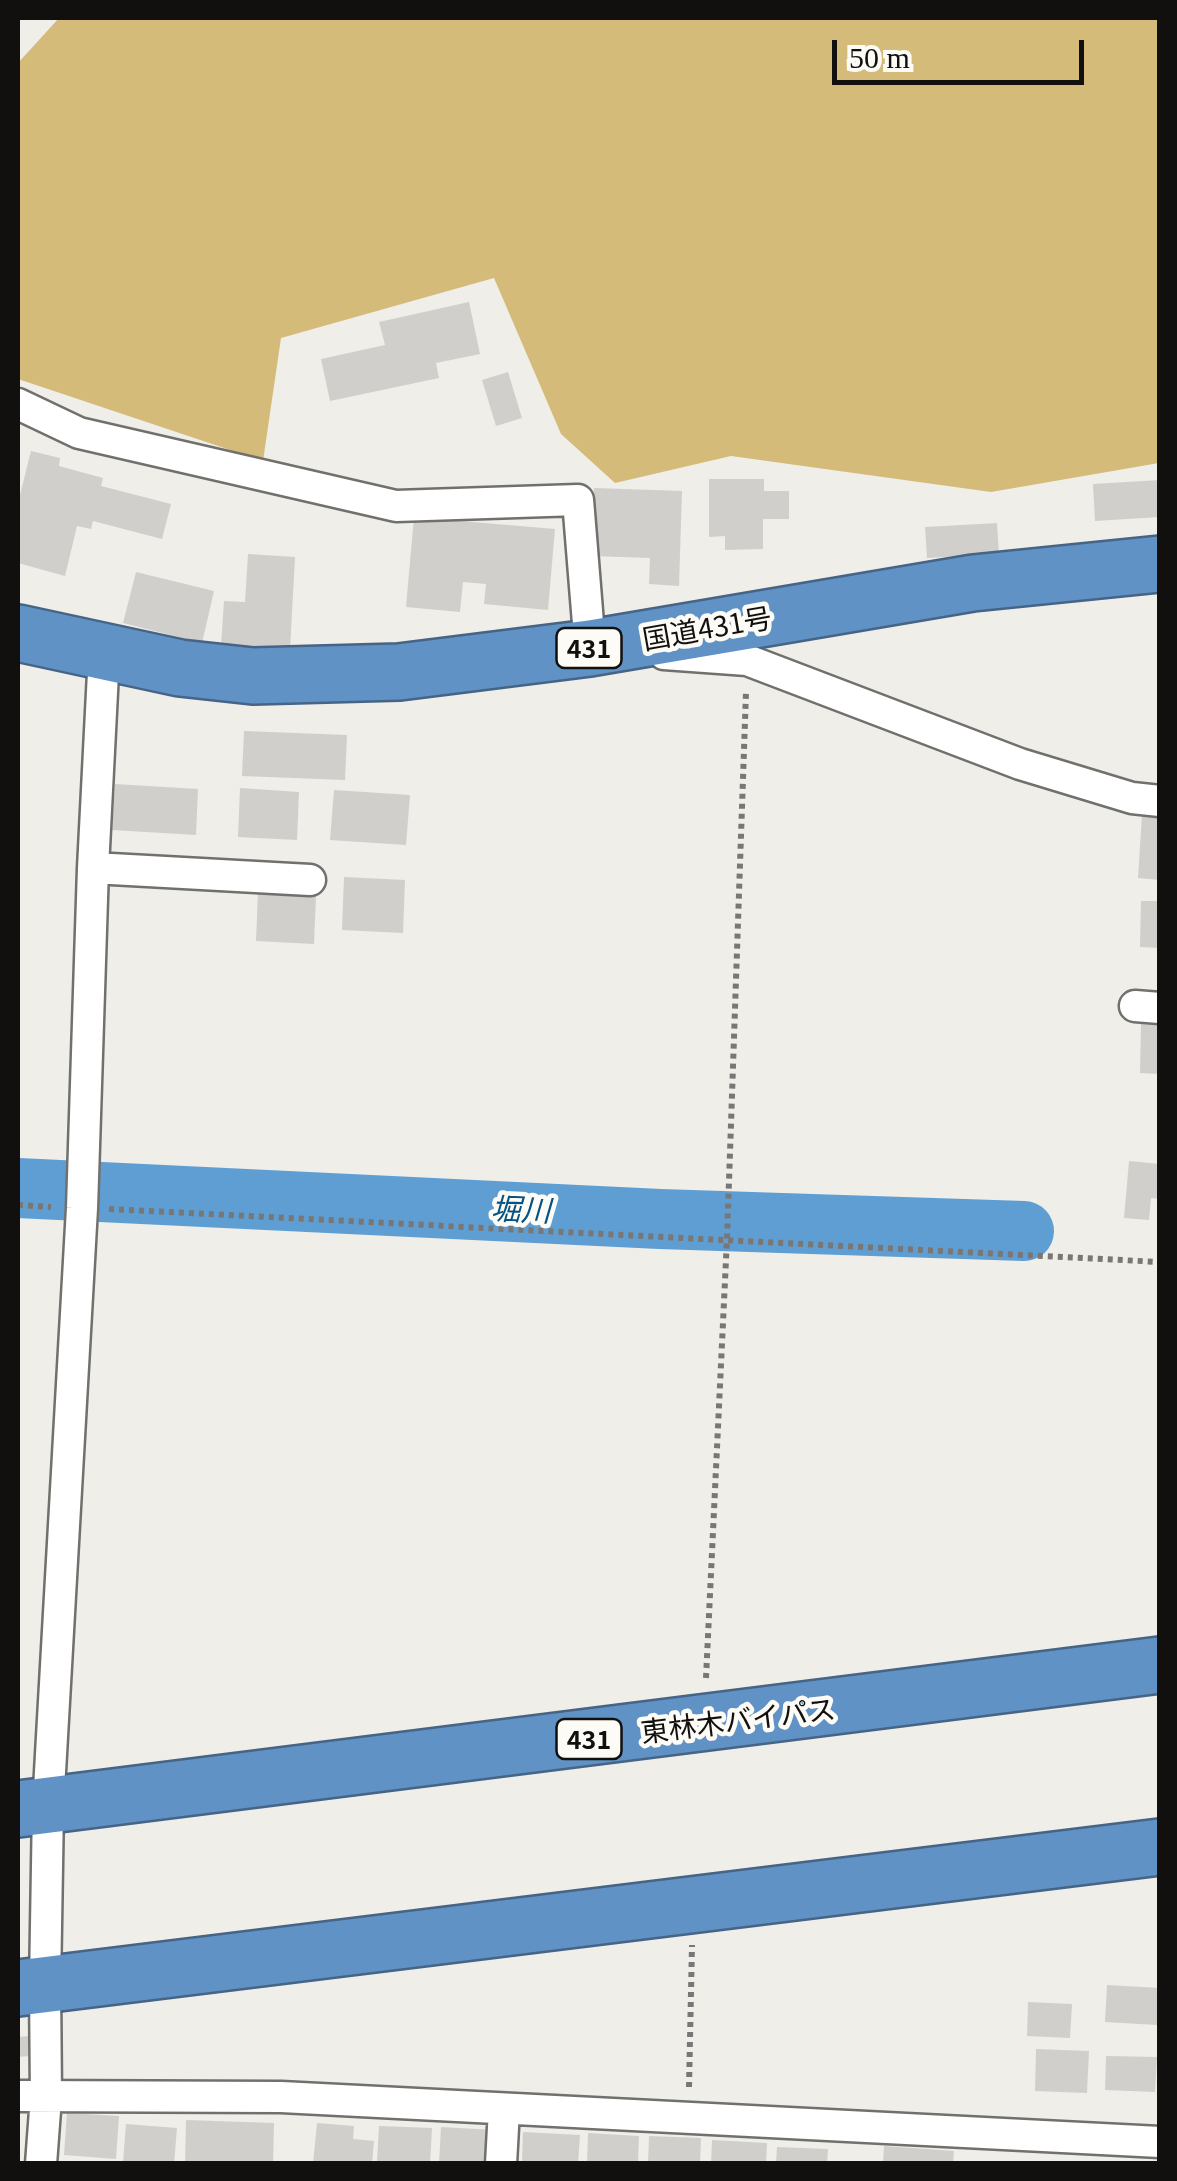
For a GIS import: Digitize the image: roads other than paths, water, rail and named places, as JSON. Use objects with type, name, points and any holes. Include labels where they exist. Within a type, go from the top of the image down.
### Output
[{"type":"highway","name":"国道431号","points":[[18,633],[180,668],[253,676],[399,672],[590,648],[974,583],[1160,564]]},
{"type":"highway","name":"東林木バイパス","points":[[33,1808],[1160,1665]]},
{"type":"highway","points":[[31,1987],[1160,1847]]},
{"type":"street","points":[[18,404],[79,432],[396,506],[578,500],[590,648],[747,660],[1020,764],[1132,798],[1160,801]]},
{"type":"street","points":[[41,2164],[32,2096],[33,1808],[82,1208],[104,653]]},
{"type":"street","points":[[93,868],[310,880]]},
{"type":"street","points":[[32,2096],[281,2097],[689,2118],[969,2149],[1160,2142]]},
{"type":"street","points":[[501,2164],[504,2109]]},
{"type":"waterway","name":"堀川","points":[[18,1188],[660,1219],[1024,1231]]}]
